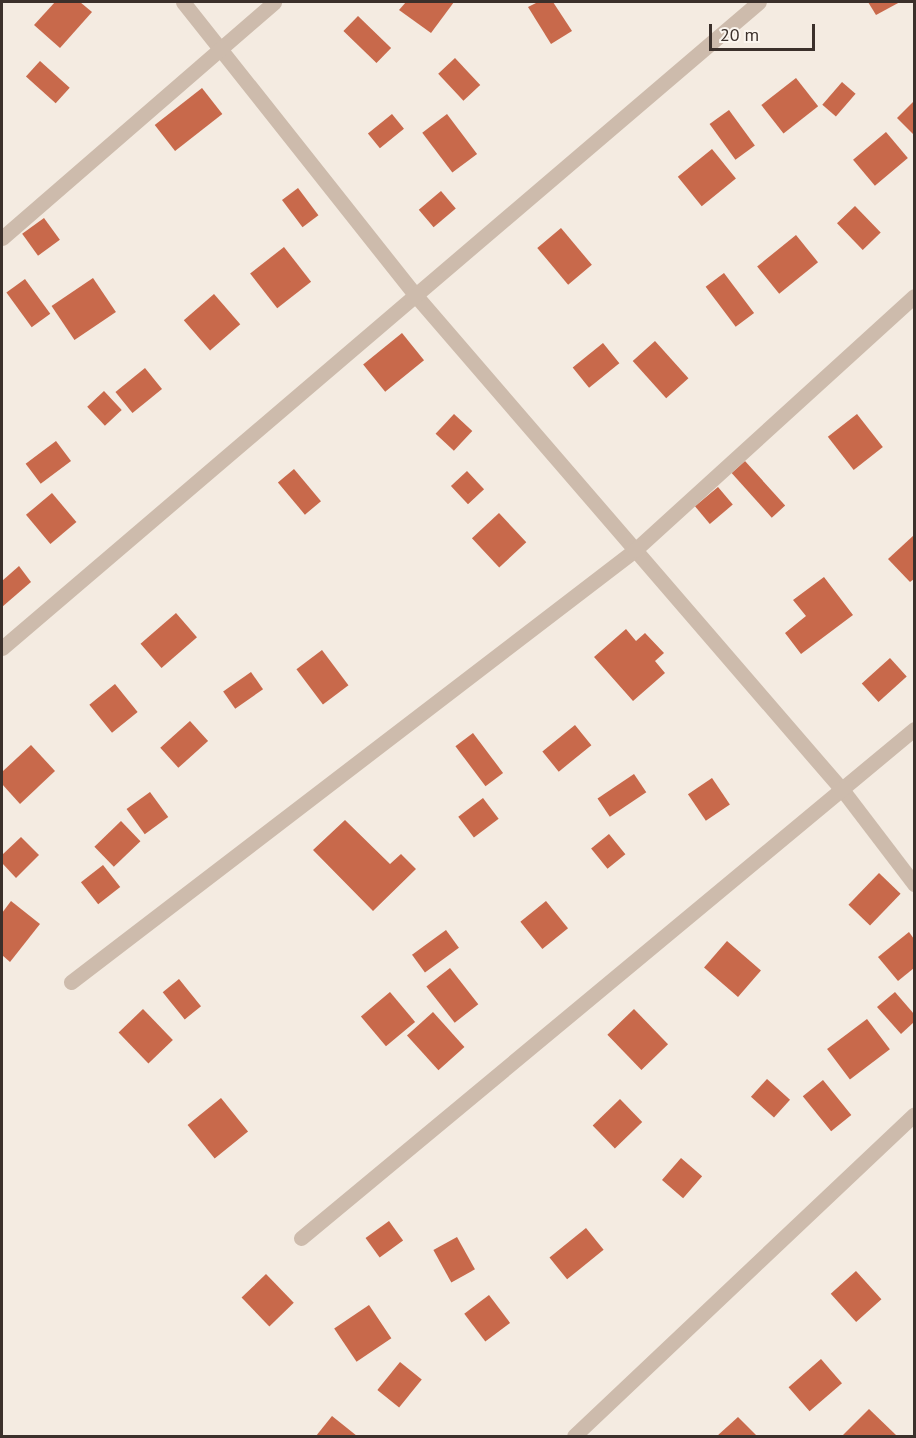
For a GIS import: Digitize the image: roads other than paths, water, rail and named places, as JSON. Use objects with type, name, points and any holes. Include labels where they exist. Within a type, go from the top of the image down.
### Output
[{"type":"street","points":[[183,2],[222,46],[417,297],[844,792],[915,884]]},
{"type":"street","points":[[2,238],[274,2]]},
{"type":"street","points":[[2,648],[417,297],[759,2]]},
{"type":"street","points":[[71,982],[635,550],[915,296]]},
{"type":"street","points":[[301,1238],[844,792],[915,729]]},
{"type":"street","points":[[574,1437],[915,1115]]}]
